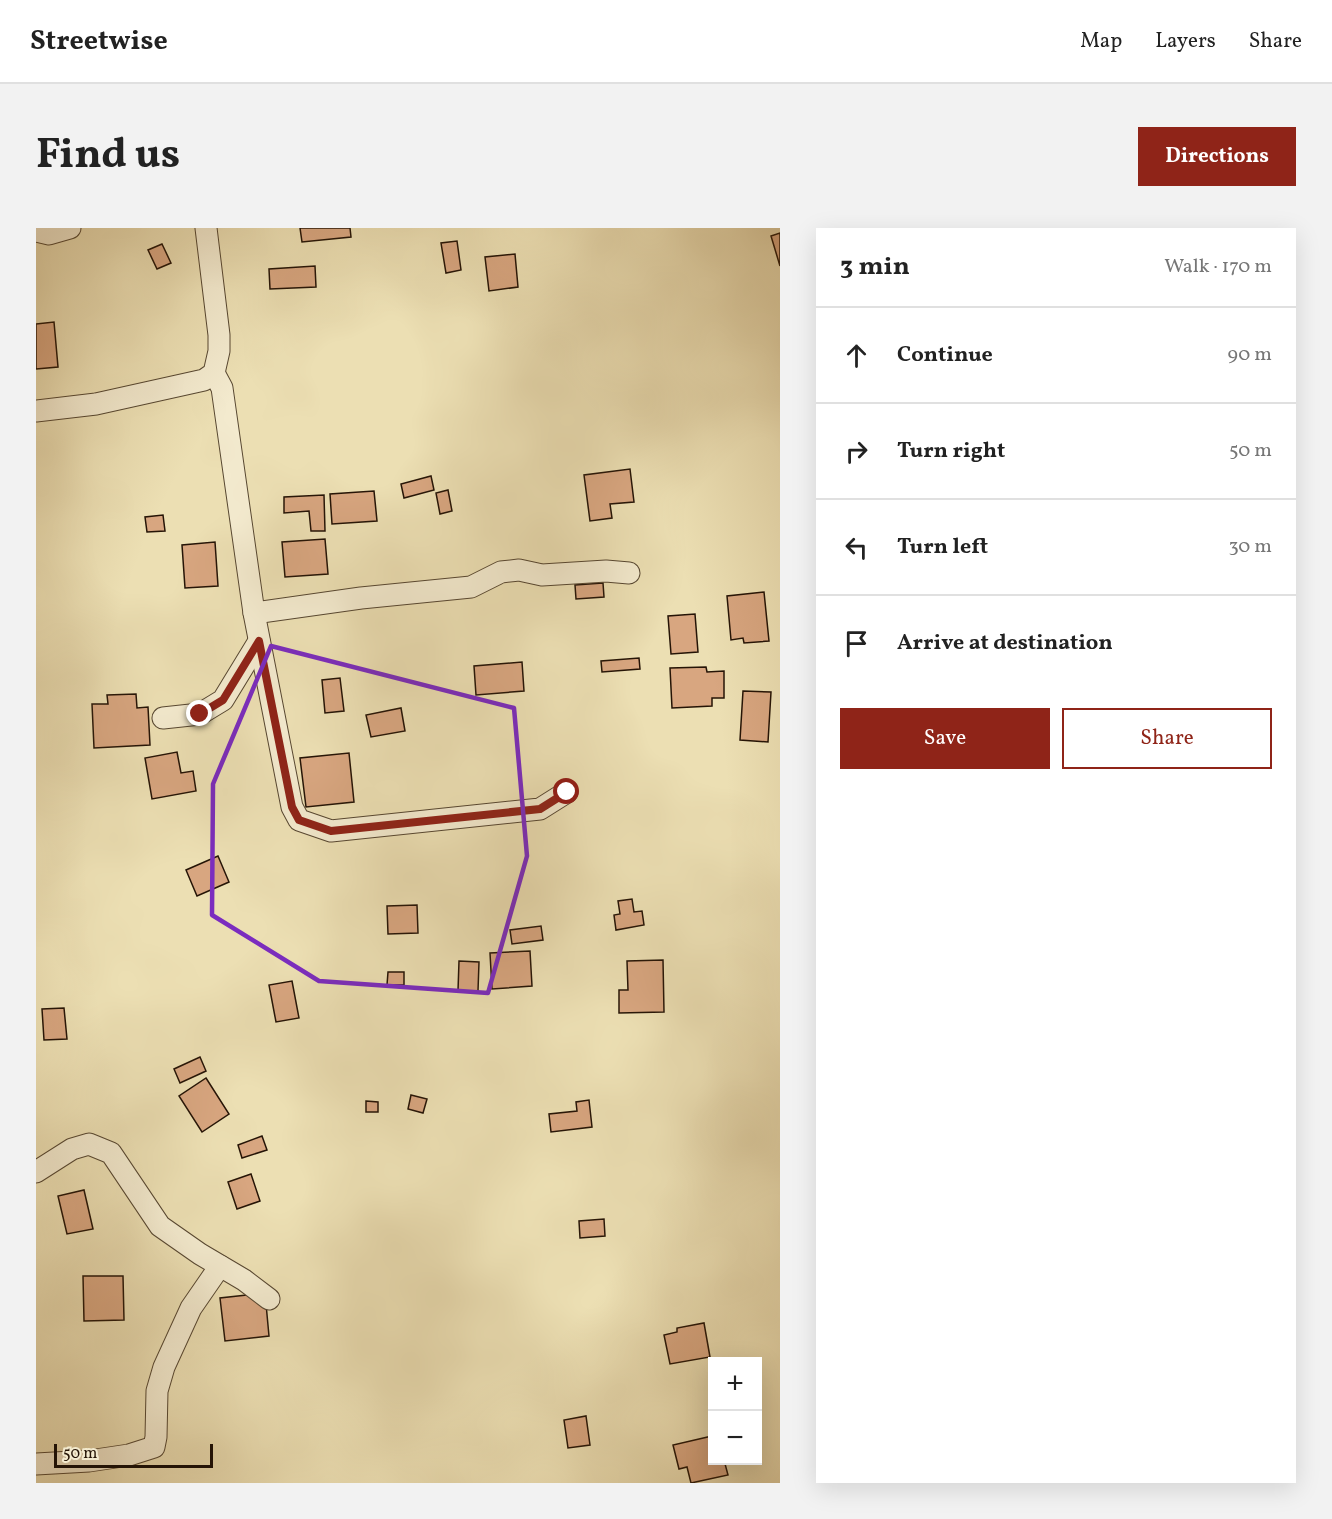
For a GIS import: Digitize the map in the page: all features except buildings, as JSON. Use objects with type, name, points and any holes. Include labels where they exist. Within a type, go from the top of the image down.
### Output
[{"type":"street","points":[[36,231],[49,234],[70,228]]},
{"type":"street","points":[[206,228],[219,335],[219,351],[214,373],[222,388],[259,641],[292,807],[299,820],[331,831],[354,829],[540,809],[567,792]]},
{"type":"street","points":[[36,411],[96,404],[204,380],[214,373]]},
{"type":"street","points":[[254,613],[361,598],[471,587],[501,572],[519,570],[542,575],[606,571],[629,573]]},
{"type":"street","points":[[163,718],[200,714],[223,700],[259,641]]},
{"type":"street","points":[[36,1172],[72,1149],[89,1144],[111,1152],[160,1226],[200,1254],[244,1280],[269,1299]]},
{"type":"street","points":[[36,1464],[89,1461],[129,1455],[154,1447],[157,1391],[164,1367],[191,1308],[220,1266]]},
{"type":"highlighted area","points":[[271,646],[514,708],[527,856],[488,993],[319,981],[212,915],[213,784]]},
{"type":"route","points":[[200,714],[223,700],[259,641],[292,807],[299,820],[331,831],[540,809],[567,792]]}]
